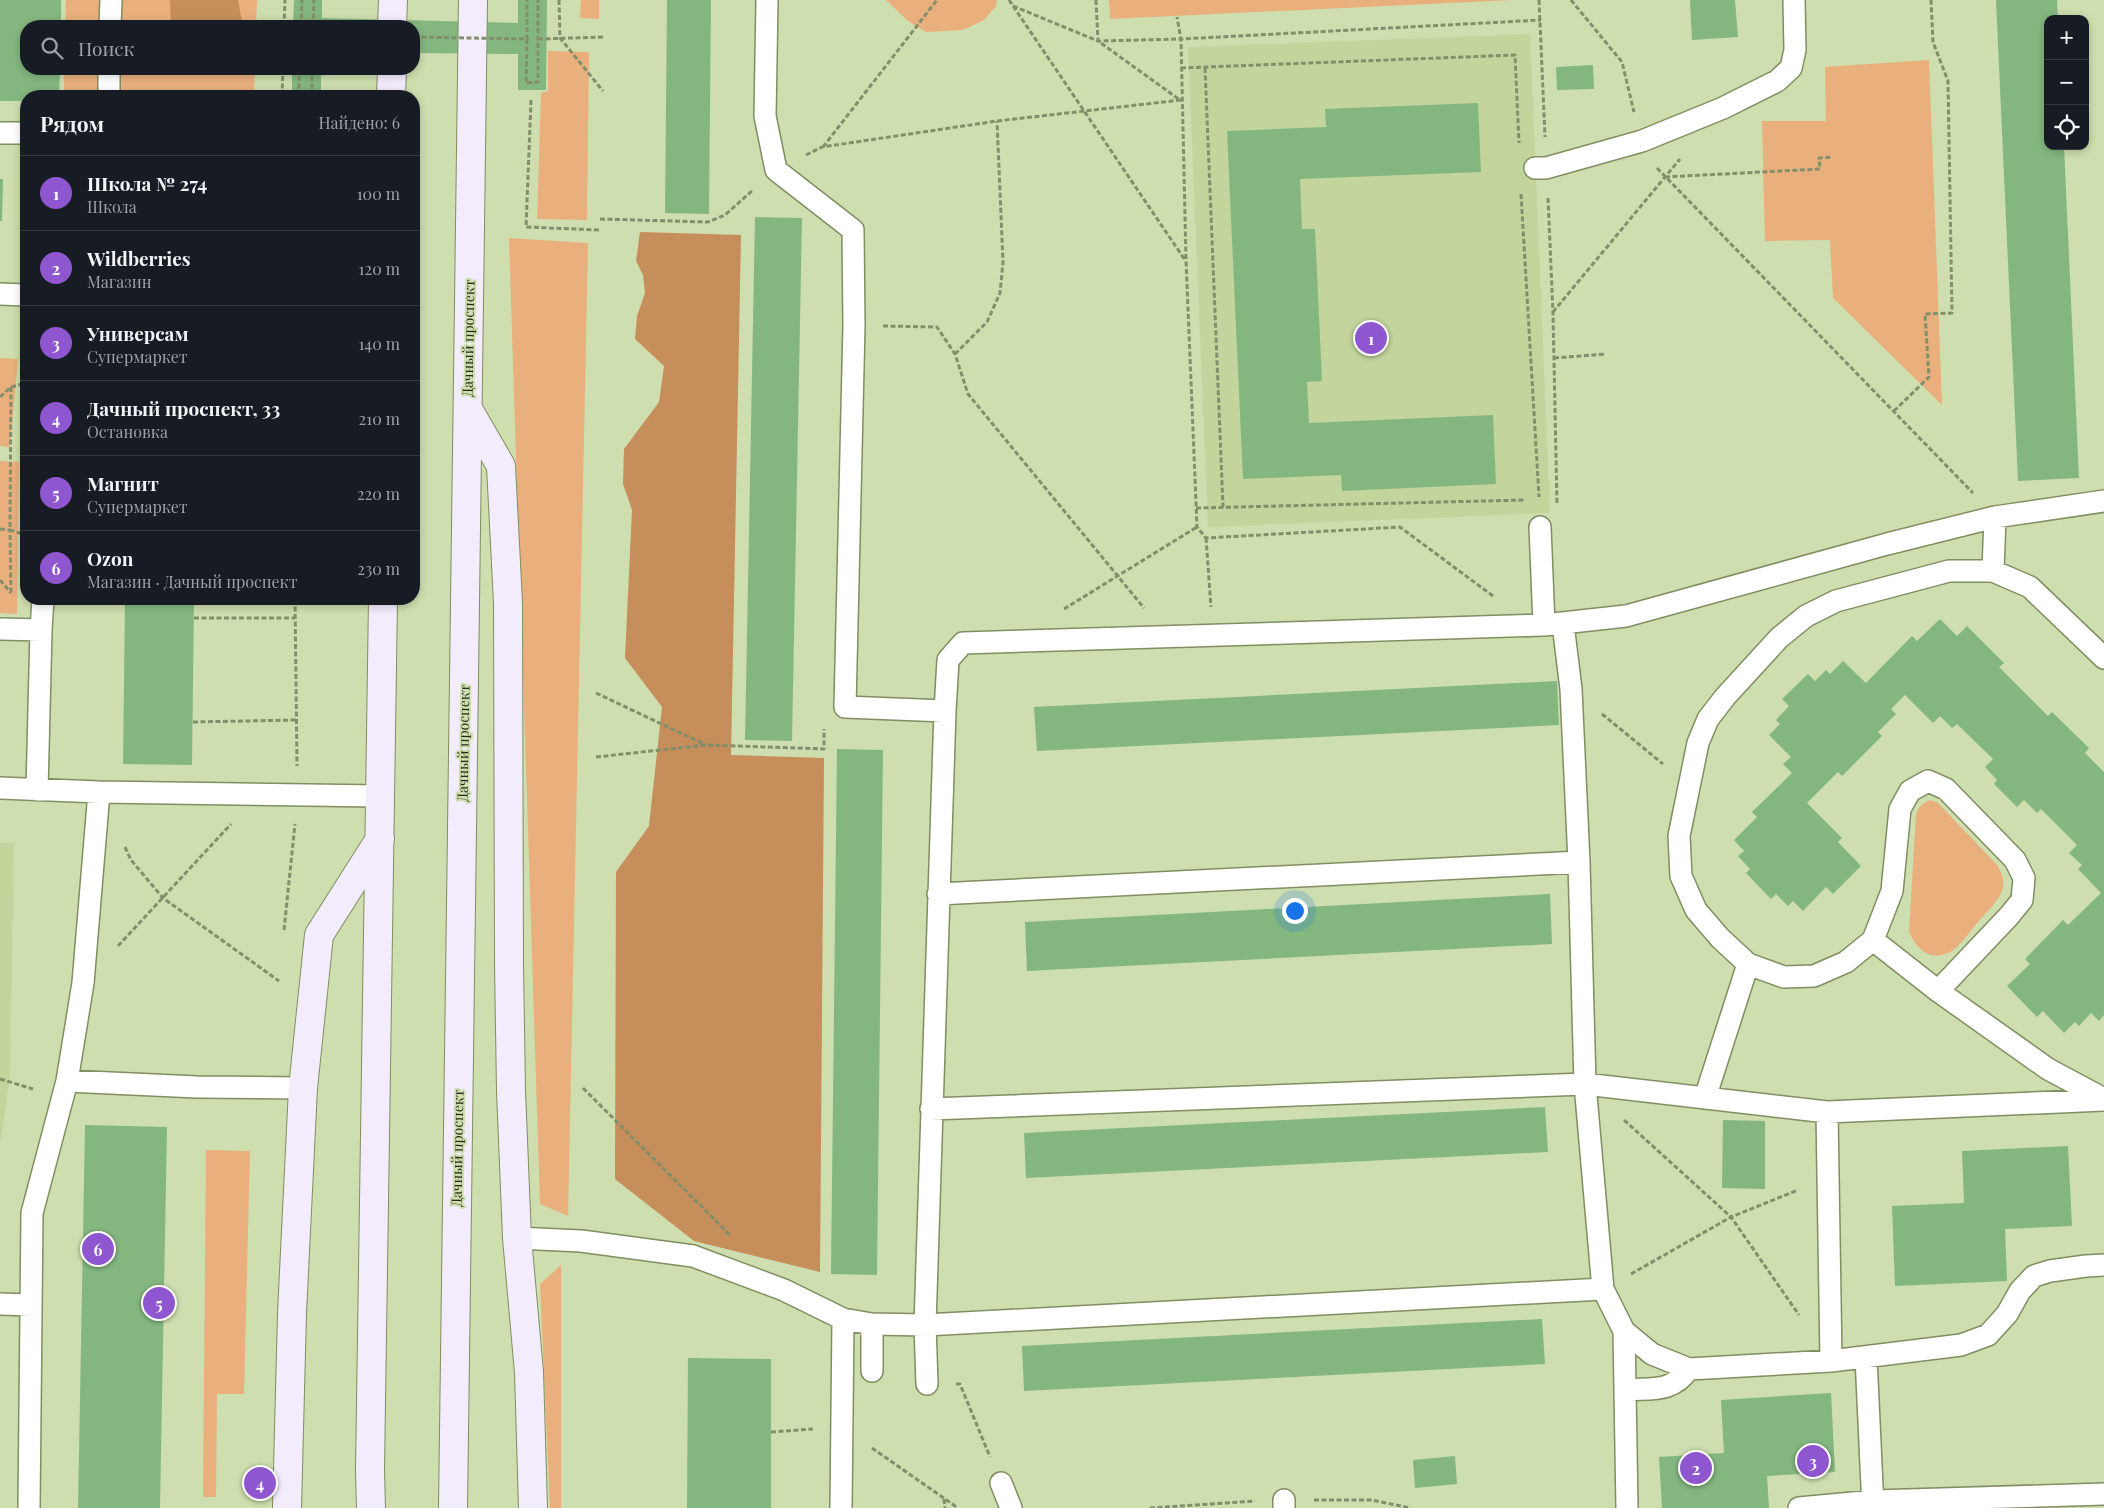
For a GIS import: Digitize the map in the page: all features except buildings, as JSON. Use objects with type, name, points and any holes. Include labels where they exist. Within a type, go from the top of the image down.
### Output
[{"type":"main road","points":[[392,20],[393,0]]},
{"type":"main road","name":"Дачный проспект","points":[[453,1497],[473,0]]},
{"type":"main road","points":[[391,90],[392,75]]},
{"type":"main road","points":[[468,408],[501,466],[508,603],[511,1091],[517,1238],[529,1372],[533,1508]]},
{"type":"main road","points":[[371,1508],[370,1470],[383,605]]},
{"type":"main road","points":[[287,1508],[292,1313],[303,1088],[319,935],[380,840]]},
{"type":"lane","points":[[110,20],[111,0]]},
{"type":"lane","points":[[767,0],[765,116],[776,170],[853,230],[854,326],[845,707],[945,711]]},
{"type":"lane","points":[[1541,168],[1642,141],[1723,108],[1777,81],[1791,68],[1795,50],[1794,0]]},
{"type":"lane","points":[[109,75],[109,90]]},
{"type":"lane","points":[[0,133],[20,133]]},
{"type":"lane","points":[[0,294],[20,296]]},
{"type":"lane","points":[[927,1384],[925,1325],[945,711],[948,660],[963,643],[1553,624],[1626,616],[1878,546],[1995,517],[2104,501]]},
{"type":"lane","points":[[1993,571],[1995,517]]},
{"type":"lane","points":[[1540,526],[1553,624],[1571,689],[1579,862],[1585,1084],[1603,1289],[1624,1331],[1652,1354],[1689,1369],[1831,1361],[1962,1345],[1988,1336],[2007,1314],[2020,1291],[2034,1276],[2059,1270],[2104,1265]]},
{"type":"lane","points":[[1938,990],[2022,900],[2024,878],[2015,860],[1946,789],[1928,781],[1910,791],[1900,809],[1892,891],[1873,940],[1846,962],[1814,976],[1784,977],[1748,964],[1720,938],[1696,910],[1682,876],[1679,836],[1698,743],[1708,719],[1725,697],[1779,638],[1806,616],[1836,601],[1949,571],[1993,571],[2030,587],[2104,658]]},
{"type":"lane","points":[[37,790],[43,605]]},
{"type":"lane","points":[[0,629],[41,630]]},
{"type":"lane","points":[[0,788],[99,792],[380,796]]},
{"type":"lane","points":[[29,1508],[32,1213],[67,1081],[83,982],[99,792]]},
{"type":"lane","points":[[938,894],[1579,862]]},
{"type":"lane","points":[[1873,940],[1938,990],[2048,1069],[2104,1100]]},
{"type":"lane","points":[[1705,1098],[1748,964]]},
{"type":"lane","points":[[67,1081],[197,1087],[303,1088]]},
{"type":"lane","points":[[931,1109],[1585,1084],[1827,1112],[2104,1100]]},
{"type":"lane","points":[[1827,1112],[1831,1361]]},
{"type":"lane","points":[[517,1238],[581,1241],[693,1256],[784,1290],[843,1319],[872,1324],[925,1325],[1603,1289]]},
{"type":"lane","points":[[0,1304],[31,1305]]},
{"type":"lane","points":[[842,1508],[843,1319]]},
{"type":"lane","points":[[872,1324],[872,1371]]},
{"type":"lane","points":[[1624,1331],[1627,1508]]},
{"type":"lane","points":[[1866,1357],[1874,1504]]},
{"type":"lane","points":[[1626,1390],[1670,1386],[1681,1380],[1689,1369]]},
{"type":"lane","points":[[1001,1483],[1011,1508]]},
{"type":"lane","points":[[1799,1508],[2104,1494]]},
{"type":"path","points":[[284,20],[285,0]]},
{"type":"path","points":[[301,20],[302,0]]},
{"type":"path","points":[[313,20],[314,0]]},
{"type":"path","points":[[527,0],[526,83],[538,82],[538,0]]},
{"type":"path","points":[[559,0],[560,38],[603,91]]},
{"type":"path","points":[[822,147],[937,0]]},
{"type":"path","points":[[1009,0],[1186,260]]},
{"type":"path","points":[[1096,0],[1098,41]]},
{"type":"path","points":[[1539,0],[1541,20],[1541,168],[1553,313],[1557,506]]},
{"type":"path","points":[[1571,0],[1622,62],[1636,117]]},
{"type":"path","points":[[1894,411],[1929,377],[1925,314],[1952,313],[1948,81],[1933,42],[1931,0]]},
{"type":"path","points":[[1013,6],[1098,41],[1181,100]]},
{"type":"path","points":[[1177,17],[1181,39],[1186,260],[1197,527],[1206,538],[1213,635]]},
{"type":"path","points":[[1098,41],[1181,39],[1541,20]]},
{"type":"path","points":[[420,37],[526,39]]},
{"type":"path","points":[[538,40],[606,37]]},
{"type":"path","points":[[1181,68],[1515,55],[1519,150]]},
{"type":"path","points":[[1205,68],[1223,508]]},
{"type":"path","points":[[282,90],[283,75]]},
{"type":"path","points":[[299,90],[300,75]]},
{"type":"path","points":[[312,75],[312,90]]},
{"type":"path","points":[[531,100],[526,227],[600,230]]},
{"type":"path","points":[[600,219],[708,222],[725,215],[776,170],[822,147],[997,121],[1181,100]]},
{"type":"path","points":[[955,354],[987,322],[1000,293],[1003,262],[997,121]]},
{"type":"path","points":[[1553,313],[1683,155]]},
{"type":"path","points":[[1665,177],[1820,169],[1819,158],[1832,157]]},
{"type":"path","points":[[1652,162],[1977,497]]},
{"type":"path","points":[[1521,189],[1539,500]]},
{"type":"path","points":[[854,326],[937,327],[955,354],[968,394],[1148,613],[1150,637]]},
{"type":"path","points":[[1554,358],[1606,354]]},
{"type":"path","points":[[0,397],[11,387],[20,385]]},
{"type":"path","points":[[11,387],[11,593]]},
{"type":"path","points":[[1196,508],[1529,500]]},
{"type":"path","points":[[1035,641],[1049,618],[1116,575],[1197,527]]},
{"type":"path","points":[[1206,538],[1400,527],[1499,601]]},
{"type":"path","points":[[0,530],[10,530],[20,534]]},
{"type":"path","points":[[194,618],[295,618]]},
{"type":"path","points":[[596,693],[706,746]]},
{"type":"path","points":[[596,757],[706,746],[824,749],[825,706],[845,707]]},
{"type":"path","points":[[1599,712],[1667,767]]},
{"type":"path","points":[[193,722],[296,720]]},
{"type":"path","points":[[112,952],[233,822]]},
{"type":"path","points":[[123,843],[131,860],[163,898],[279,981]]},
{"type":"path","points":[[0,1080],[10,1082]]},
{"type":"path","points":[[583,1088],[736,1241]]},
{"type":"path","points":[[1621,1118],[1731,1217],[1831,1361]]},
{"type":"path","points":[[1603,1289],[1731,1217],[1828,1178]]},
{"type":"path","points":[[927,1384],[960,1384],[1001,1483]]},
{"type":"path","points":[[771,1432],[842,1427]]},
{"type":"path","points":[[865,1443],[958,1508]]},
{"type":"path","points":[[944,1499],[945,1508]]},
{"type":"shaded area","points":[[66,0],[257,0],[256,20],[65,20]]},
{"type":"shaded area","points":[[170,0],[238,0],[242,20],[171,20]]},
{"type":"shaded area","points":[[581,0],[599,0],[599,19],[580,18]]},
{"type":"shaded area","points":[[886,0],[997,0],[996,6],[984,20],[963,30],[926,32],[908,21]]},
{"type":"shaded area","points":[[1109,0],[1512,0],[1110,19]]},
{"type":"shaded area","points":[[1530,34],[1550,513],[1208,527],[1188,47]]},
{"type":"shaded area","points":[[548,51],[589,52],[587,220],[537,219],[541,93],[548,91]]},
{"type":"shaded area","points":[[1929,60],[1942,405],[1833,298],[1830,240],[1765,241],[1762,121],[1826,121],[1825,67]]},
{"type":"shaded area","points":[[64,75],[255,75],[254,90],[64,90]]},
{"type":"shaded area","points":[[640,232],[741,235],[731,755],[824,758],[820,1272],[694,1241],[615,1179],[616,872],[649,826],[662,707],[625,658],[632,510],[623,484],[624,449],[659,402],[664,366],[635,339],[637,316],[645,293],[643,275],[636,261]]},
{"type":"shaded area","points":[[509,238],[588,243],[568,1216],[540,1204]]},
{"type":"shaded area","points":[[0,358],[18,359],[10,447],[0,446]]},
{"type":"shaded area","points":[[0,461],[19,462],[17,614],[0,613]]},
{"type":"shaded area","points":[[1929,800],[1937,802],[1998,866],[2003,882],[2001,893],[1995,902],[1955,949],[1938,956],[1926,953],[1921,949],[1909,932],[1916,814],[1920,806]]},
{"type":"shaded area","points":[[0,843],[14,843],[10,1078],[0,1145]]},
{"type":"shaded area","points":[[206,1150],[250,1151],[244,1394],[217,1394],[216,1497],[203,1497]]},
{"type":"shaded area","points":[[561,1265],[561,1508],[550,1508],[540,1284]]},
{"type":"place","name":"Школа № 274","points":[[1371,338]]},
{"type":"place","name":"Ozon","points":[[98,1249]]},
{"type":"place","name":"Магнит","points":[[159,1303]]},
{"type":"place","name":"Универсам","points":[[1813,1461]]},
{"type":"place","name":"Wildberries","points":[[1696,1468]]},
{"type":"place","name":"Дачный проспект, 33","points":[[260,1483]]}]
